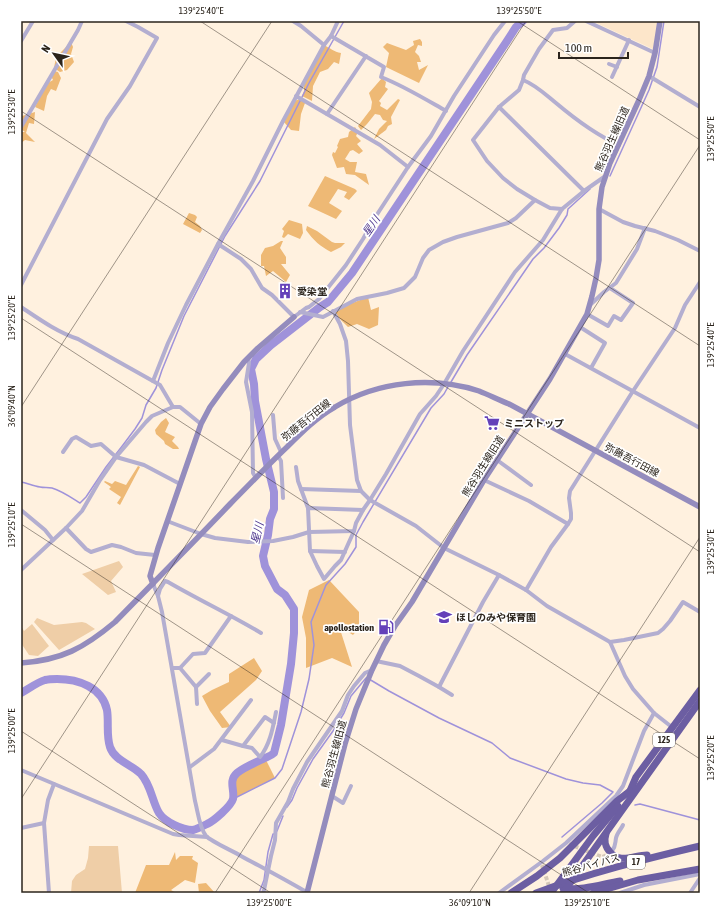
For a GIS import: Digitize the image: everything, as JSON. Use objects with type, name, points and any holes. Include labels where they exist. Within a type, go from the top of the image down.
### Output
[{"type":"highway","name":"125","points":[[630,791],[636,777],[700,690]]},
{"type":"highway","name":"125","points":[[564,891],[700,701]]},
{"type":"highway","name":"125","points":[[552,893],[593,836],[630,791],[640,784]]},
{"type":"highway","points":[[511,893],[537,876],[560,858],[617,801],[630,791]]},
{"type":"highway","points":[[608,828],[605,836],[607,849],[616,858],[621,859],[644,855],[664,855]]},
{"type":"highway","name":"熊谷バイパス","points":[[536,893],[614,868],[700,846]]},
{"type":"highway","name":"17","points":[[593,893],[638,880],[700,869]]},
{"type":"highway","points":[[558,885],[563,888],[564,891],[622,880],[638,880]]},
{"type":"street","points":[[21,41],[33,21]]},
{"type":"street","points":[[21,127],[82,21]]},
{"type":"street","points":[[21,285],[107,119],[130,86],[157,38],[126,21]]},
{"type":"street","points":[[292,21],[301,26],[324,45]]},
{"type":"street","points":[[153,381],[168,343],[186,305],[253,181],[296,96],[324,45],[331,36],[338,21]]},
{"type":"street","points":[[206,835],[200,824],[195,801],[162,612],[158,596],[150,576],[155,555],[201,424],[210,407],[248,358],[301,312],[319,299],[335,279],[363,239],[408,167],[431,136],[454,96],[490,41],[505,21]]},
{"type":"street","points":[[562,209],[550,208],[517,189],[503,178],[487,161],[473,140],[499,107],[519,90],[524,75],[539,49],[553,30],[567,28],[575,21]]},
{"type":"street","points":[[586,21],[655,53]]},
{"type":"street","name":"熊谷羽生線旧道","points":[[307,893],[345,744],[356,709],[376,661],[395,626],[412,602],[496,460],[565,354],[587,314],[599,260],[599,209],[604,177],[639,100],[652,78],[660,21]]},
{"type":"street","points":[[331,36],[384,67],[381,77],[446,111]]},
{"type":"street","points":[[612,77],[629,40]]},
{"type":"street","points":[[328,114],[366,56]]},
{"type":"street","points":[[609,64],[617,67]]},
{"type":"street","points":[[652,78],[700,107]]},
{"type":"street","points":[[523,80],[535,86],[581,122],[610,141],[619,144]]},
{"type":"street","points":[[296,96],[380,145],[408,167]]},
{"type":"street","points":[[499,107],[584,191]]},
{"type":"street","points":[[296,467],[298,481],[308,508],[310,551],[324,579],[341,560],[363,510],[420,414],[436,396],[463,351],[515,272],[543,240],[562,209],[604,177]]},
{"type":"street","points":[[301,312],[323,317],[357,299],[404,288],[415,277],[422,258],[429,250],[443,242],[457,237],[508,223],[516,218],[535,200]]},
{"type":"street","points":[[599,209],[623,222],[678,240],[700,251]]},
{"type":"street","points":[[508,223],[512,228]]},
{"type":"street","points":[[590,305],[616,283],[637,249],[645,228]]},
{"type":"street","points":[[218,244],[241,259],[251,269],[262,288],[272,295],[294,318]]},
{"type":"street","points":[[526,590],[551,547],[571,519],[568,498],[570,491],[675,328],[685,305],[700,282]]},
{"type":"street","points":[[587,314],[608,326],[614,316],[621,320],[633,303],[610,288]]},
{"type":"street","points":[[21,307],[67,336],[78,339],[160,385],[173,407]]},
{"type":"street","points":[[333,311],[340,324],[346,341],[350,425],[357,480],[361,491],[370,500],[416,526],[444,548],[526,590],[547,606],[610,642],[633,690],[654,713],[673,728]]},
{"type":"street","points":[[580,327],[605,343],[591,368]]},
{"type":"street","points":[[565,354],[700,428]]},
{"type":"street","points":[[248,358],[249,363],[246,382],[252,412],[253,473],[257,476]]},
{"type":"street","name":"弥藤吾行田線","points":[[21,663],[50,659],[66,654],[97,637],[115,622],[257,476],[304,431],[322,416],[349,399],[395,385],[411,383],[444,384],[479,391],[527,414],[700,507]]},
{"type":"street","points":[[21,570],[82,511],[100,480],[116,457],[152,416],[173,407],[180,407],[201,424]]},
{"type":"street","points":[[273,415],[275,439],[278,455],[281,461],[283,498]]},
{"type":"street","points":[[63,452],[72,439],[76,437],[91,446],[101,444],[116,457],[144,465],[180,484]]},
{"type":"street","points":[[496,460],[530,485]]},
{"type":"street","points":[[484,480],[530,501],[568,524]]},
{"type":"street","points":[[301,489],[361,491]]},
{"type":"street","points":[[308,508],[363,510]]},
{"type":"street","points":[[21,510],[45,530],[53,540]]},
{"type":"street","points":[[167,521],[215,538],[248,542],[273,541],[309,532],[354,532]]},
{"type":"street","points":[[66,528],[86,549],[91,552],[112,545],[136,553],[155,555]]},
{"type":"street","points":[[310,551],[345,552]]},
{"type":"street","points":[[439,687],[483,602],[499,575]]},
{"type":"street","points":[[158,596],[165,581],[261,633]]},
{"type":"street","points":[[610,642],[658,633],[670,621],[683,602],[700,612]]},
{"type":"street","points":[[172,668],[180,668],[193,654],[205,653],[231,616]]},
{"type":"street","points":[[376,661],[400,666],[452,695]]},
{"type":"street","points":[[180,668],[196,687],[197,704]]},
{"type":"street","points":[[263,893],[275,840],[276,823],[307,762],[342,712],[348,695],[365,673],[370,676]]},
{"type":"street","points":[[196,687],[209,674]]},
{"type":"street","points":[[190,767],[214,749],[252,700]]},
{"type":"street","points":[[222,740],[252,748],[260,757],[264,752],[274,723],[276,712]]},
{"type":"street","points":[[499,893],[543,862],[566,843],[616,796],[623,786],[644,731],[654,713]]},
{"type":"street","points":[[243,746],[265,716],[274,723]]},
{"type":"street","points":[[21,770],[179,836],[206,835],[307,893]]},
{"type":"street","points":[[49,893],[44,823],[48,800],[54,784]]},
{"type":"street","points":[[332,796],[343,803],[351,786]]},
{"type":"street","points":[[21,828],[44,823]]},
{"type":"street","points":[[612,851],[616,844],[617,834],[623,825]]},
{"type":"street","points":[[620,893],[644,885],[700,874]]},
{"type":"street","points":[[690,893],[700,878]]},
{"type":"shaded area","points":[[592,21],[658,21],[653,49]]},
{"type":"shaded area","points":[[420,39],[422,46],[418,45],[415,52],[419,56],[421,62],[417,62],[419,70],[428,65],[419,83],[386,67],[389,53],[383,47],[387,43],[406,50],[414,45],[413,41]]},
{"type":"shaded area","points":[[71,42],[73,47],[71,54],[74,62],[67,70],[60,72],[54,68],[56,57]]},
{"type":"shaded area","points":[[324,45],[341,53],[339,64],[334,62],[328,69],[320,72],[313,86],[312,101],[302,96],[304,85]]},
{"type":"shaded area","points":[[54,71],[58,72],[61,78],[56,91],[51,89],[47,96],[44,111],[35,107],[46,84],[53,80],[51,76]]},
{"type":"shaded area","points":[[382,78],[386,82],[385,87],[388,89],[379,101],[381,103],[380,106],[387,110],[398,99],[400,100],[391,117],[392,124],[374,139],[379,129],[387,121],[383,120],[380,115],[375,114],[361,130],[358,126],[371,109],[372,102],[369,93]]},
{"type":"shaded area","points":[[300,99],[305,103],[301,114],[299,131],[291,130],[283,121],[294,101]]},
{"type":"shaded area","points":[[35,112],[34,124],[29,123],[26,133],[35,142],[25,140],[21,143],[21,132],[25,132],[21,129],[21,118],[22,116]]},
{"type":"shaded area","points":[[355,127],[358,132],[356,136],[361,141],[357,144],[363,151],[359,154],[353,150],[350,151],[345,159],[350,162],[357,162],[355,172],[366,174],[369,185],[355,175],[346,174],[344,167],[337,168],[332,155],[338,147],[337,146],[340,139],[348,137],[349,132]]},
{"type":"shaded area","points":[[325,176],[357,191],[349,200],[344,197],[347,192],[338,189],[329,203],[342,211],[336,219],[308,206]]},
{"type":"shaded area","points":[[189,213],[197,217],[195,222],[202,230],[200,233],[183,224]]},
{"type":"shaded area","points":[[289,220],[302,224],[303,233],[300,239],[288,234],[284,238],[282,237],[284,231],[282,229]]},
{"type":"shaded area","points":[[307,226],[332,242],[345,243],[341,247],[331,252],[311,237],[306,230]]},
{"type":"shaded area","points":[[283,241],[280,248],[286,257],[286,264],[281,264],[290,275],[286,282],[273,271],[266,276],[264,266],[261,266],[261,255],[265,248],[273,246]]},
{"type":"shaded area","points":[[368,297],[371,310],[379,307],[378,325],[369,329],[357,324],[348,327],[334,313],[342,307]]},
{"type":"shaded area","points":[[166,418],[169,423],[165,432],[175,437],[172,441],[179,449],[173,449],[165,444],[164,441],[156,434],[155,430]]},
{"type":"shaded area","points":[[138,466],[140,467],[120,505],[117,503],[121,497],[109,489],[111,487],[104,482],[105,481],[112,484],[115,481],[126,485]]},
{"type":"shaded area","points":[[119,561],[123,567],[111,581],[116,592],[108,595],[82,574]]},
{"type":"shaded area","points":[[329,580],[359,612],[359,628],[353,635],[339,626],[352,667],[332,658],[306,668],[306,638],[302,617],[309,590]]},
{"type":"shaded area","points":[[37,618],[54,625],[82,622],[95,629],[59,650],[34,622]]},
{"type":"shaded area","points":[[32,624],[49,646],[38,656],[29,655],[21,643],[21,626],[24,631]]},
{"type":"shaded area","points":[[254,658],[262,671],[256,680],[220,712],[231,727],[222,728],[202,696],[229,682],[229,674]]},
{"type":"shaded area","points":[[265,758],[275,778],[233,799],[232,780],[236,774]]},
{"type":"shaded area","points":[[89,846],[118,846],[122,893],[71,893],[72,881],[76,875],[85,869]]},
{"type":"shaded area","points":[[175,852],[176,860],[180,856],[193,856],[192,859],[198,863],[195,883],[185,880],[171,890],[176,893],[135,893],[146,865],[169,865]]},
{"type":"shaded area","points":[[206,883],[215,893],[199,893],[198,884]]},
{"type":"waterway","points":[[21,482],[37,487],[56,489],[80,503],[86,497],[106,467],[135,429],[142,418],[146,405],[156,388],[184,316],[225,236],[260,181],[309,83],[344,21]]},
{"type":"waterway","name":"星川","points":[[21,693],[42,681],[52,679],[65,679],[81,683],[95,690],[100,695],[107,710],[108,738],[112,752],[119,759],[141,774],[149,788],[159,813],[169,822],[184,829],[195,830],[218,817],[232,802],[232,782],[234,776],[246,767],[274,753],[281,725],[291,664],[294,633],[294,609],[285,595],[277,589],[265,566],[263,556],[270,519],[274,509],[274,492],[255,401],[251,369],[256,359],[271,345],[328,302],[352,273],[516,27],[523,21]]},
{"type":"waterway","points":[[610,176],[649,90],[657,67],[664,21]]},
{"type":"waterway","points":[[451,382],[467,355],[533,259],[544,248],[559,228],[567,215],[568,209],[590,189]]},
{"type":"waterway","points":[[233,799],[275,778],[282,769],[301,712],[309,679],[314,645],[311,622],[326,585],[345,564],[356,547],[356,535],[363,522],[431,408],[444,394],[449,385]]},
{"type":"waterway","points":[[287,807],[313,759],[344,713],[351,696],[366,678]]},
{"type":"waterway","points":[[369,679],[439,718],[492,743],[510,758],[566,779],[600,785],[613,792],[562,837]]},
{"type":"waterway","points":[[635,805],[640,804],[700,820]]},
{"type":"waterway","points":[[277,831],[283,816]]},
{"type":"waterway","points":[[259,893],[264,880],[268,852],[274,834]]},
{"type":"tunnel","points":[[569,844],[602,857],[611,852]]},
{"type":"tunnel","points":[[542,865],[550,889]]},
{"type":"place","name":"愛染堂","points":[[285,291]]},
{"type":"place","name":"ミニストップ","points":[[492,423]]},
{"type":"place","name":"ほしのみや保育園","points":[[444,617]]},
{"type":"place","name":"apollostation","points":[[386,627]]}]
